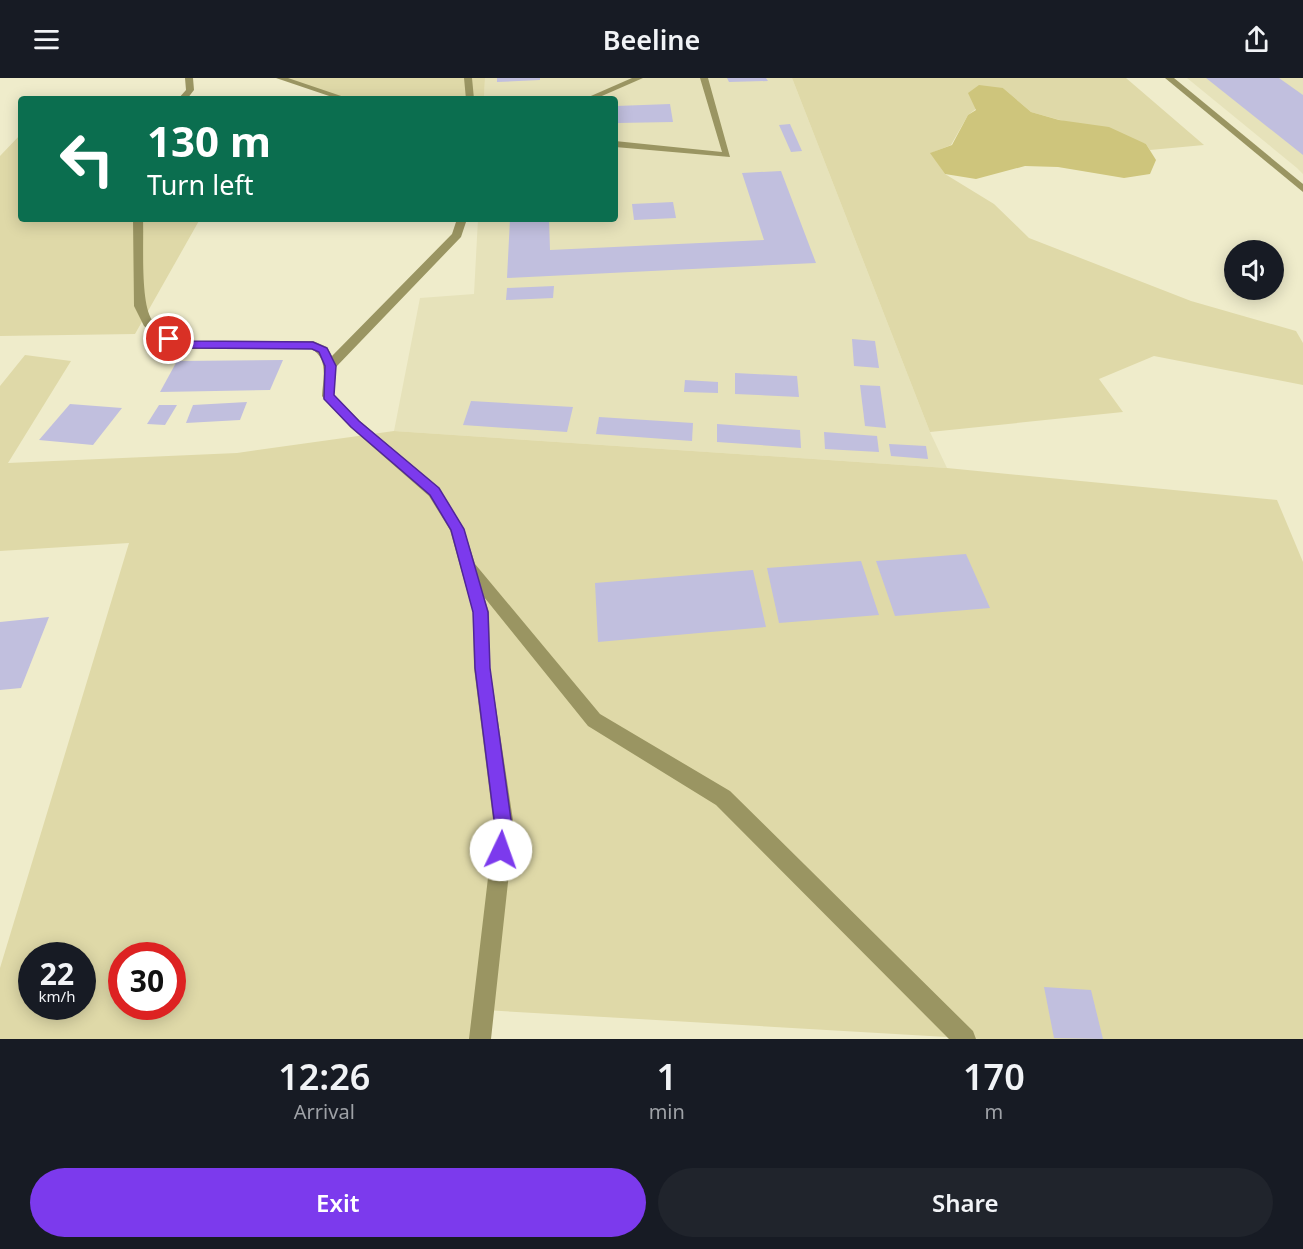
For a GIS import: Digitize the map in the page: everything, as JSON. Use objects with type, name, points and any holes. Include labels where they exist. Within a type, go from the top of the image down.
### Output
[{"type":"street","points":[[185,96],[191,85],[189,78]]},
{"type":"street","points":[[280,78],[337,96]]},
{"type":"street","points":[[468,78],[470,96]]},
{"type":"street","points":[[595,96],[639,78]]},
{"type":"street","points":[[618,152],[665,156],[689,153],[727,155],[704,78]]},
{"type":"street","points":[[1169,78],[1303,189]]},
{"type":"street","points":[[618,144],[671,148],[689,153]]},
{"type":"street","points":[[138,222],[140,306],[148,323],[169,339],[192,345],[313,345],[323,350],[330,366],[328,396],[355,424],[434,492],[457,529],[481,612],[482,668],[504,827],[480,1039]]},
{"type":"street","points":[[330,366],[457,235],[461,222]]},
{"type":"street","points":[[467,564],[594,720],[723,798],[965,1039]]},
{"type":"shaded area","points":[[280,78],[485,78],[484,96],[337,96]]},
{"type":"shaded area","points":[[485,78],[792,78],[930,432],[947,468],[394,431],[420,298],[474,294],[478,222],[618,222],[618,96],[484,96]]},
{"type":"shaded area","points":[[792,78],[1126,78],[1204,145],[1150,150],[1146,144],[1031,112],[1003,88],[968,115],[951,145],[931,153],[945,174],[994,204],[1029,238],[1191,301],[1296,331],[1303,343],[1303,385],[1154,356],[1099,379],[1123,412],[930,432]]},
{"type":"shaded area","points":[[1187,78],[1303,78],[1303,174],[1297,168]]},
{"type":"shaded area","points":[[979,85],[1003,88],[1031,112],[1059,120],[1109,127],[1146,144],[1156,160],[1150,174],[1124,178],[1058,167],[1025,166],[976,179],[945,174],[930,153],[952,145],[968,115],[976,110],[968,93]]},
{"type":"shaded area","points":[[18,137],[18,222],[198,222],[135,334],[0,336],[0,156]]},
{"type":"shaded area","points":[[25,355],[71,361],[8,463],[237,453],[394,431],[947,468],[1277,500],[1303,562],[1303,1039],[981,1039],[484,1010],[480,1039],[0,1039],[0,968],[129,543],[0,551],[0,386]]},
{"type":"building","points":[[497,78],[540,78],[540,80],[497,82]]},
{"type":"building","points":[[727,78],[766,78],[768,81],[729,82]]},
{"type":"building","points":[[1206,78],[1279,78],[1303,95],[1303,155]]},
{"type":"building","points":[[670,104],[673,122],[618,123],[618,106]]},
{"type":"building","points":[[790,124],[802,151],[791,152],[779,125]]},
{"type":"building","points":[[781,171],[816,263],[507,278],[510,222],[549,222],[550,250],[764,240],[742,173]]},
{"type":"building","points":[[673,202],[676,218],[634,220],[632,204]]},
{"type":"building","points":[[554,286],[553,298],[506,300],[507,288]]},
{"type":"building","points":[[852,339],[875,341],[879,368],[854,366]]},
{"type":"building","points":[[283,360],[270,390],[160,392],[177,361]]},
{"type":"building","points":[[735,373],[797,376],[799,397],[735,394]]},
{"type":"building","points":[[685,380],[718,382],[718,393],[684,392]]},
{"type":"building","points":[[860,385],[880,386],[886,428],[865,426]]},
{"type":"building","points":[[471,401],[573,407],[567,432],[463,425]]},
{"type":"building","points":[[247,402],[240,420],[186,423],[193,405]]},
{"type":"building","points":[[70,404],[122,408],[93,445],[39,440]]},
{"type":"building","points":[[159,405],[177,405],[165,425],[147,424]]},
{"type":"building","points":[[599,417],[693,423],[692,441],[596,434]]},
{"type":"building","points":[[717,424],[800,430],[801,448],[717,442]]},
{"type":"building","points":[[824,432],[877,436],[879,452],[825,449]]},
{"type":"building","points":[[889,444],[926,446],[928,459],[891,456]]},
{"type":"building","points":[[966,554],[990,608],[895,616],[876,561]]},
{"type":"building","points":[[861,561],[879,615],[779,623],[767,568]]},
{"type":"building","points":[[753,570],[766,627],[598,642],[595,583]]},
{"type":"building","points":[[49,617],[21,688],[0,690],[0,622]]},
{"type":"building","points":[[1044,987],[1091,990],[1103,1039],[1054,1038]]},
{"type":"route","points":[[169,339],[192,345],[313,345],[323,350],[330,366],[328,396],[355,424],[434,492],[457,529],[481,612],[482,668],[504,827],[501,850]]}]
